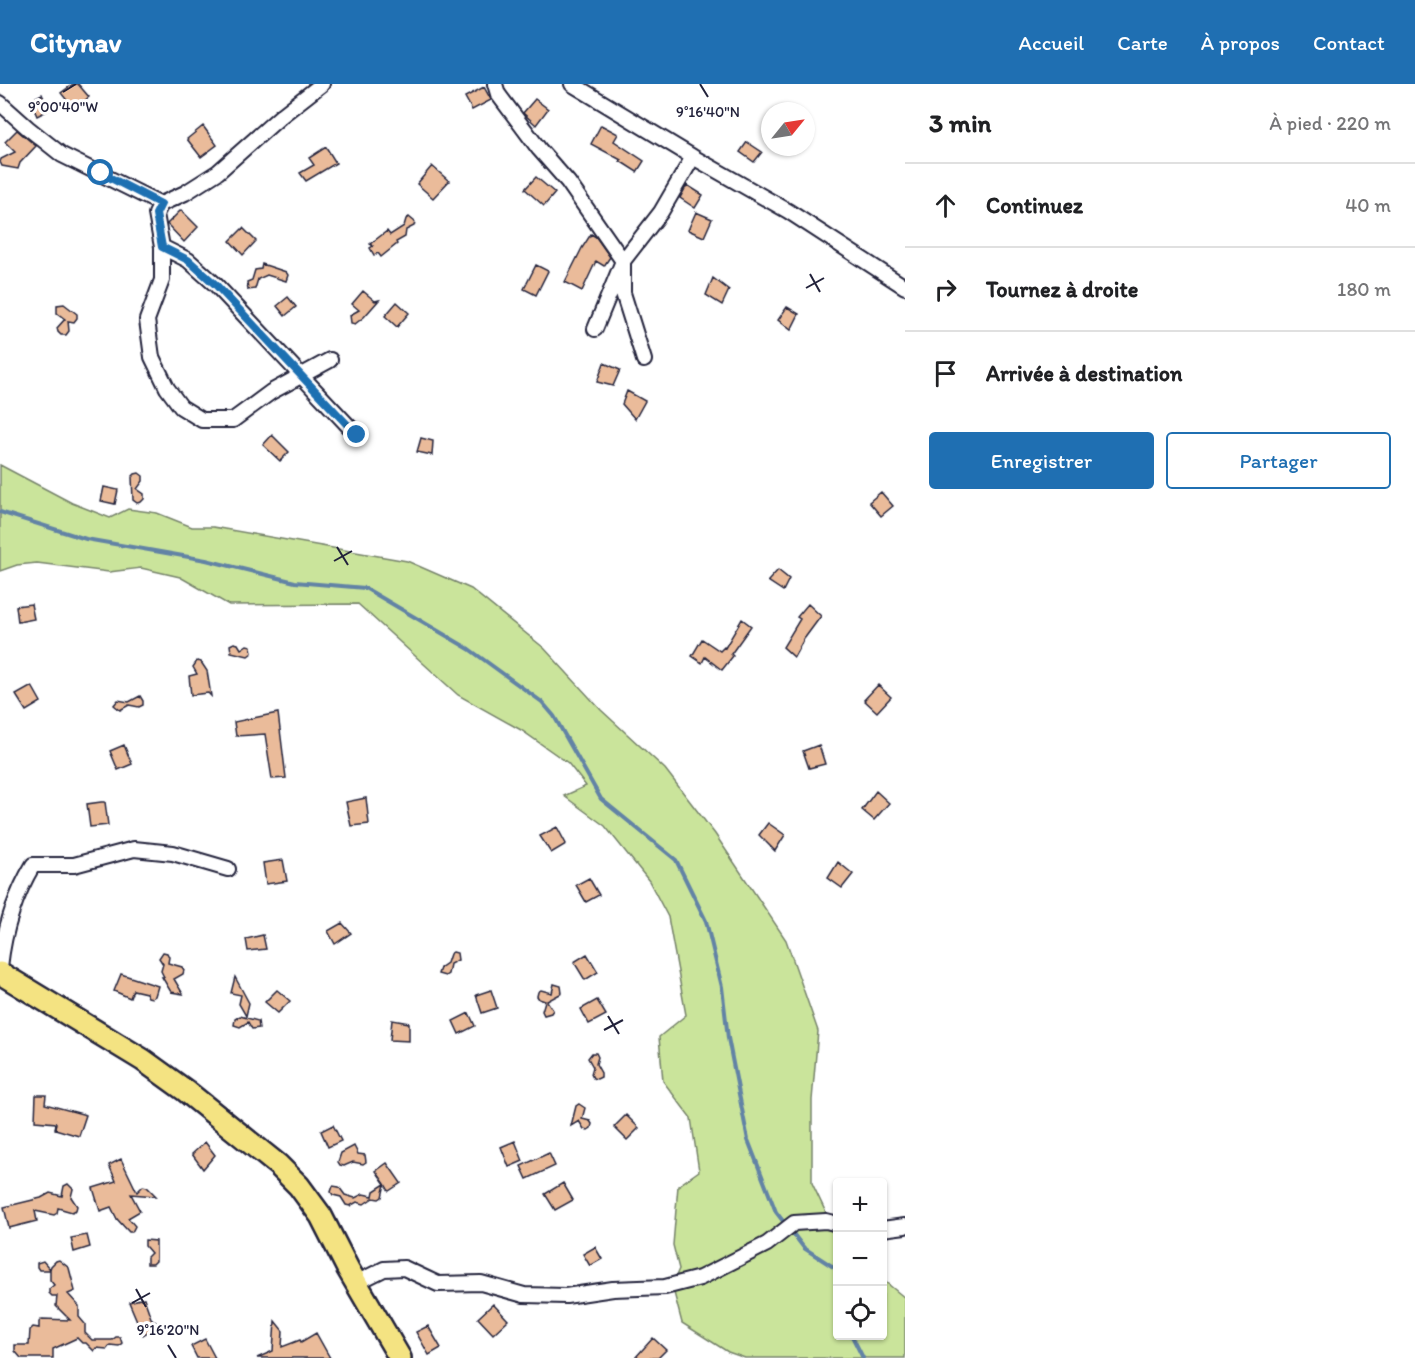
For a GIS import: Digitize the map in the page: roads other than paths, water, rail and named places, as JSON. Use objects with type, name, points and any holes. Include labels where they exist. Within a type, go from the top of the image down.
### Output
[{"type":"main road","points":[[0,973],[143,1060],[186,1091],[278,1165],[299,1186],[321,1216],[356,1283],[400,1358]]},
{"type":"street","points":[[322,84],[281,116],[218,172],[185,193],[161,204],[156,214],[162,247],[162,280],[147,320],[152,357],[167,388],[181,406],[202,420],[233,420],[271,392],[330,360]]},
{"type":"street","points":[[495,84],[498,94],[539,149],[568,182],[622,261],[622,293],[644,360]]},
{"type":"street","points":[[572,84],[788,211],[904,283]]},
{"type":"street","points":[[0,103],[62,155],[139,191],[161,204]]},
{"type":"street","points":[[595,328],[622,261],[661,212],[693,157]]},
{"type":"street","points":[[162,247],[188,260],[216,285],[357,435]]},
{"type":"street","points":[[0,967],[3,936],[21,885],[33,865],[74,864],[134,849],[173,853],[228,869]]},
{"type":"street","points":[[356,1283],[384,1269],[404,1268],[438,1284],[481,1283],[524,1295],[566,1296],[613,1289],[665,1287],[700,1278],[767,1244],[794,1223],[826,1221],[833,1223]]},
{"type":"street","points":[[887,1228],[905,1226]]},
{"type":"waterway","points":[[0,512],[86,539],[206,560],[295,582],[365,588],[469,649],[542,702],[554,716],[601,799],[676,860],[706,921],[722,987],[728,1038],[748,1140],[776,1212],[786,1225]]},
{"type":"waterway","points":[[791,1231],[804,1248],[833,1267]]},
{"type":"waterway","points":[[854,1340],[863,1358]]}]
